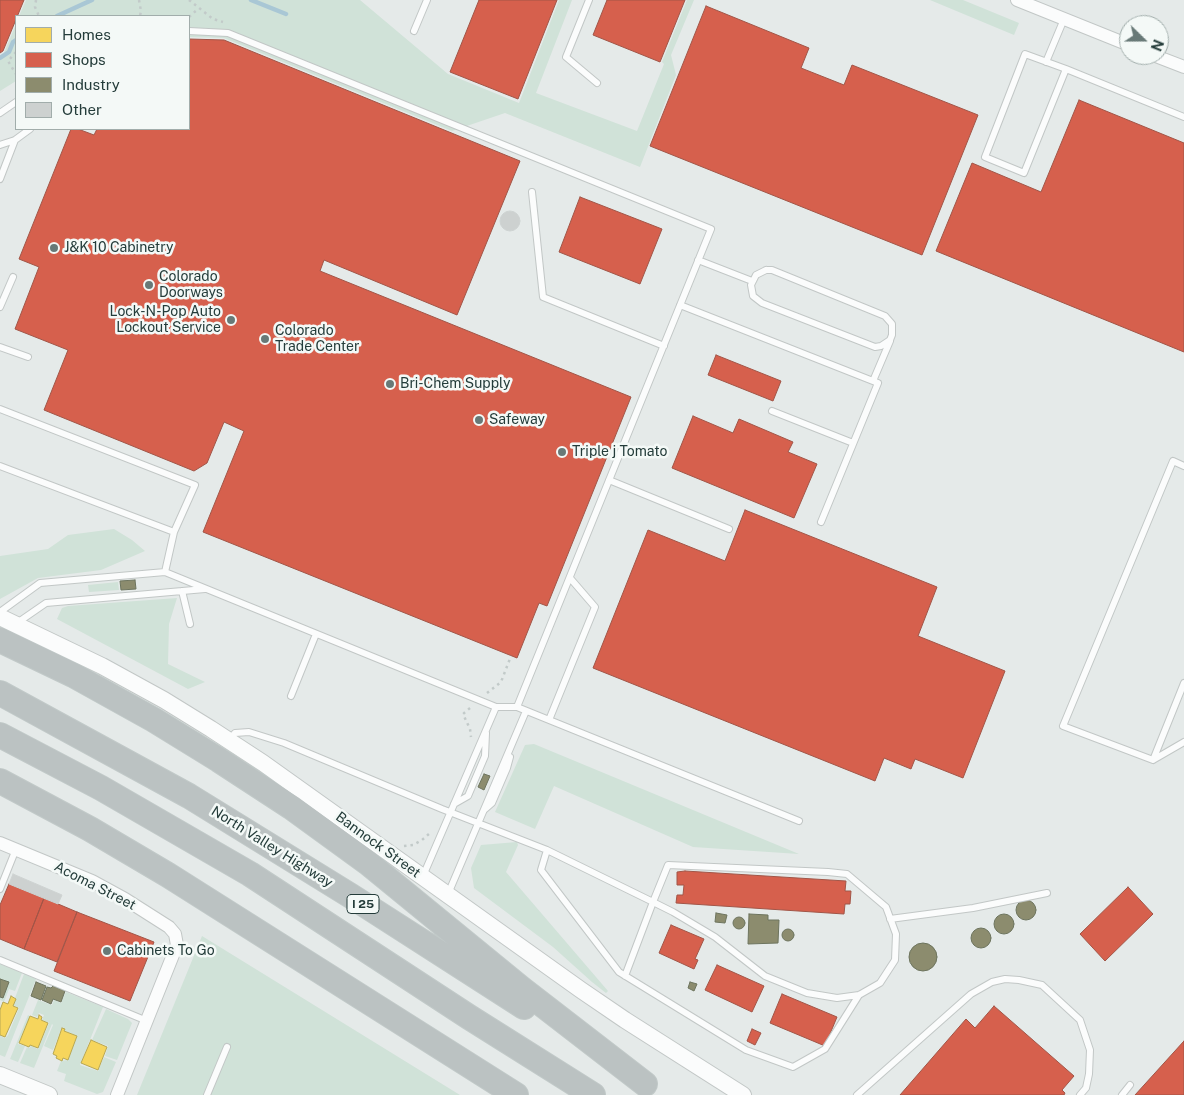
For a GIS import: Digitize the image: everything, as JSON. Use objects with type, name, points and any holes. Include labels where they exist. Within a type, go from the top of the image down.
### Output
[{"type":"highway","points":[[8,632],[72,675],[154,720],[220,760],[291,807],[368,863],[522,989],[654,1089]]},
{"type":"highway","name":"North Valley Highway","points":[[0,694],[189,796],[351,896],[654,1089]]},
{"type":"highway","points":[[0,735],[101,788],[250,874],[469,1017],[593,1095]]},
{"type":"highway","points":[[0,781],[90,829],[168,875],[516,1095]]},
{"type":"street","points":[[1017,0],[1119,41]]},
{"type":"street","points":[[1169,61],[1184,67]]},
{"type":"street","name":"Bannock Street","points":[[0,617],[8,632],[69,648],[135,684],[263,763],[625,1020],[743,1095]]},
{"type":"street","name":"Acoma Street","points":[[0,843],[92,881],[169,926],[175,934],[177,945],[147,1020]]},
{"type":"street","points":[[117,1095],[147,1020]]},
{"type":"street","points":[[0,1075],[49,1095]]},
{"type":"lane","points":[[414,31],[427,0]]},
{"type":"lane","points":[[590,0],[566,57],[597,83]]},
{"type":"lane","points":[[1046,62],[1064,19]]},
{"type":"lane","points":[[190,31],[228,34],[711,229],[517,707]]},
{"type":"lane","points":[[1066,69],[1024,173],[985,157],[1024,54],[1066,69],[1184,117]]},
{"type":"lane","points":[[0,113],[15,103]]},
{"type":"lane","points":[[0,146],[15,140],[29,130]]},
{"type":"lane","points":[[0,180],[15,140]]},
{"type":"lane","points":[[532,192],[543,296],[664,346]]},
{"type":"lane","points":[[698,260],[752,282]]},
{"type":"lane","points":[[873,382],[892,335],[892,324],[885,316],[772,270],[761,271],[752,282],[751,291],[753,296],[762,303],[876,347],[886,344],[892,335]]},
{"type":"lane","points":[[0,307],[13,277]]},
{"type":"lane","points":[[680,305],[878,383],[821,522]]},
{"type":"lane","points":[[0,347],[28,357]]},
{"type":"lane","points":[[0,409],[194,485],[174,532],[165,572]]},
{"type":"lane","points":[[772,411],[853,443]]},
{"type":"lane","points":[[1153,760],[1063,726],[1173,461],[1184,466]]},
{"type":"lane","points":[[0,466],[174,532]]},
{"type":"lane","points":[[609,480],[729,529]]},
{"type":"lane","points":[[0,612],[40,583],[165,572],[496,707],[517,707],[799,821]]},
{"type":"lane","points":[[549,720],[595,607],[570,578]]},
{"type":"lane","points":[[8,632],[46,603],[206,589]]},
{"type":"lane","points":[[182,591],[190,624]]},
{"type":"lane","points":[[291,696],[316,634]]},
{"type":"lane","points":[[1153,760],[1184,683]]},
{"type":"lane","points":[[422,877],[496,707]]},
{"type":"lane","points":[[448,895],[526,711]]},
{"type":"lane","points":[[453,805],[468,796],[486,756],[486,730]]},
{"type":"lane","points":[[228,741],[235,733],[249,732],[284,742],[450,812],[547,850],[653,902],[715,937],[766,976],[807,993],[837,998],[859,995],[880,983],[895,960],[896,934],[886,907],[847,874],[668,865],[653,902],[625,976]]},
{"type":"lane","points":[[1153,760],[1184,742]]},
{"type":"lane","points":[[0,889],[16,849]]},
{"type":"lane","points":[[547,850],[541,870],[619,972],[746,1050],[793,1067],[825,1050],[859,995]]},
{"type":"lane","points":[[890,919],[973,908],[1047,893]]},
{"type":"lane","points":[[0,960],[147,1020]]},
{"type":"lane","points":[[857,1095],[971,994],[992,982],[1005,979],[1042,985],[1080,1020],[1090,1050],[1090,1074],[1086,1088],[1080,1095]]},
{"type":"lane","points":[[207,1095],[227,1047]]},
{"type":"lane","points":[[1122,1095],[1130,1085]]},
{"type":"path","points":[[36,0],[35,7],[38,15]]},
{"type":"path","points":[[139,0],[140,15]]},
{"type":"path","points":[[189,0],[198,9],[190,16]]},
{"type":"path","points":[[15,53],[8,61],[15,72]]},
{"type":"path","points":[[471,743],[470,729],[462,714],[501,682],[511,656]]},
{"type":"path","points":[[398,846],[413,845],[422,840],[432,831],[442,808]]},
{"type":"green space","points":[[26,0],[360,0],[448,74],[519,103],[559,0],[572,0],[536,93],[637,131],[687,0],[694,0],[671,55],[676,75],[640,167],[505,113],[452,131],[224,38],[190,37],[190,15],[19,15]]},
{"type":"green space","points":[[930,0],[963,0],[1019,23],[1014,35]]},
{"type":"green space","points":[[15,26],[15,82],[0,91],[0,56],[4,53]]},
{"type":"green space","points":[[114,529],[145,551],[101,570],[38,578],[0,599],[0,556],[48,549],[68,535]]},
{"type":"green space","points":[[118,582],[119,590],[89,592],[88,585]]},
{"type":"green space","points":[[177,598],[169,624],[168,664],[205,682],[188,689],[57,619],[62,608],[68,606]]},
{"type":"green space","points":[[534,744],[799,854],[693,847],[554,786],[535,829],[495,812],[525,745]]},
{"type":"green space","points":[[517,842],[518,845],[506,872],[608,991],[606,993],[553,947],[474,888],[471,868],[481,845]]},
{"type":"green space","points":[[202,936],[460,1095],[137,1095]]},
{"type":"green space","points":[[0,964],[22,973],[15,991],[9,989],[4,1002],[0,1000]]},
{"type":"green space","points":[[24,974],[36,979],[5,1057],[0,1055],[0,1036],[5,1038],[8,1035],[19,1008],[13,1005]]},
{"type":"green space","points":[[66,992],[103,1007],[80,1065],[98,1071],[104,1057],[116,1062],[103,1092],[97,1094],[64,1081],[66,1074],[57,1071],[61,1061],[68,1060],[77,1036],[65,1031],[62,1027],[53,1050],[44,1046],[52,1024],[34,1068],[20,1063],[27,1047],[31,1046],[38,1049],[49,1023],[42,1020],[44,1015],[39,1013],[37,1017],[32,1015],[38,1000],[52,1005],[54,1000],[61,1003]]},
{"type":"green space","points":[[106,1009],[128,1019],[132,1023],[117,1060],[105,1056],[108,1046],[92,1040]]},
{"type":"green space","points":[[28,1015],[30,1016],[18,1044],[25,1046],[18,1062],[10,1059]]},
{"type":"building: Homes","points":[[11,996],[16,999],[13,1006],[18,1008],[5,1037],[0,1035],[0,1010],[3,1002],[8,1004]]},
{"type":"building: Homes","points":[[39,1015],[42,1017],[41,1020],[48,1023],[38,1048],[19,1043],[30,1016],[38,1019]]},
{"type":"building: Homes","points":[[62,1028],[65,1029],[64,1031],[77,1036],[68,1060],[63,1058],[62,1061],[53,1054]]},
{"type":"building: Homes","points":[[91,1040],[107,1047],[98,1070],[81,1063]]},
{"type":"building: Shops","points":[[0,0],[24,0],[18,15],[15,15],[15,22],[3,51],[0,53]]},
{"type":"building: Shops","points":[[479,0],[557,0],[518,99],[450,72]]},
{"type":"building: Shops","points":[[607,0],[685,0],[660,62],[593,35]]},
{"type":"building: Shops","points":[[706,6],[809,48],[801,68],[844,85],[852,65],[978,115],[922,255],[650,146]]},
{"type":"building: Shops","name":"Colorado Trade Center","points":[[190,39],[224,40],[520,161],[457,315],[324,260],[320,271],[631,397],[547,606],[539,603],[517,658],[203,532],[244,431],[224,422],[207,463],[194,471],[44,410],[68,350],[15,329],[39,267],[19,259],[71,130],[81,130],[94,135],[96,130],[190,130]]},
{"type":"building: Shops","points":[[1079,100],[1184,143],[1184,352],[936,251],[972,163],[1041,192]]},
{"type":"building: Shops","points":[[580,197],[662,229],[640,284],[559,252]]},
{"type":"building: Shops","points":[[716,355],[781,381],[773,401],[708,375]]},
{"type":"building: Shops","points":[[693,416],[733,433],[739,419],[793,442],[788,452],[817,464],[794,518],[672,468]]},
{"type":"building: Shops","points":[[745,510],[937,587],[918,636],[1005,671],[963,778],[915,759],[911,769],[884,758],[875,781],[593,668],[648,530],[725,561]]},
{"type":"building: Shops","points":[[677,872],[846,881],[845,891],[851,891],[850,904],[845,904],[844,914],[676,903],[677,895],[683,895],[684,885],[677,885]]},
{"type":"building: Shops","points":[[9,884],[44,898],[24,949],[0,939],[0,905]]},
{"type":"building: Shops","points":[[1128,887],[1153,914],[1105,961],[1080,934]]},
{"type":"building: Shops","points":[[44,898],[77,912],[57,962],[24,949]]},
{"type":"building: Shops","points":[[77,912],[154,942],[130,1001],[54,971]]},
{"type":"building: Shops","points":[[671,925],[704,939],[695,959],[698,960],[694,969],[659,953]]},
{"type":"building: Shops","points":[[717,965],[764,986],[752,1012],[705,990]]},
{"type":"building: Shops","points":[[782,994],[837,1017],[825,1046],[770,1023]]},
{"type":"building: Shops","points":[[994,1006],[1074,1076],[1062,1090],[1065,1093],[1064,1095],[900,1095],[966,1019],[975,1028]]},
{"type":"building: Shops","points":[[752,1029],[761,1033],[755,1045],[747,1041]]},
{"type":"building: Shops","points":[[1184,1041],[1184,1095],[1135,1095]]},
{"type":"building: Industry","points":[[135,580],[136,589],[121,590],[120,581]]},
{"type":"building: Industry","points":[[484,774],[490,776],[484,790],[478,787]]},
{"type":"building: Industry","points":[[1026,900],[1033,903],[1036,910],[1033,917],[1026,920],[1019,917],[1016,910],[1019,903]]},
{"type":"building: Industry","points":[[716,913],[727,915],[725,923],[715,922]]},
{"type":"building: Industry","points":[[749,914],[768,915],[768,920],[779,920],[778,943],[748,944]]},
{"type":"building: Industry","points":[[1004,914],[1011,917],[1014,924],[1011,931],[1004,934],[997,931],[994,924],[997,917]]},
{"type":"building: Industry","points":[[737,917],[741,917],[745,923],[741,929],[737,929],[733,925],[733,921]]},
{"type":"building: Industry","points":[[981,928],[988,931],[991,938],[988,945],[981,948],[974,945],[971,938],[974,931]]},
{"type":"building: Industry","points":[[786,929],[790,929],[794,935],[790,941],[786,941],[782,937],[782,933]]},
{"type":"building: Industry","points":[[923,943],[933,947],[937,957],[933,967],[923,971],[913,967],[909,957],[913,947]]},
{"type":"building: Industry","points":[[0,979],[9,982],[3,998],[0,997]]},
{"type":"building: Industry","points":[[36,982],[46,986],[41,1000],[31,996]]},
{"type":"building: Industry","points":[[690,982],[697,984],[694,991],[688,988]]},
{"type":"building: Industry","points":[[53,986],[65,991],[61,1002],[53,999],[51,1004],[42,1000],[47,987],[51,988]]},
{"type":"building: Other","points":[[510,211],[517,214],[520,221],[517,228],[510,231],[503,228],[500,221],[503,214]]},
{"type":"building: Other","points":[[13,874],[62,895],[58,904],[9,884]]},
{"type":"waterway","points":[[59,15],[92,0]]},
{"type":"waterway","points":[[251,0],[286,14]]},
{"type":"waterway","points":[[0,58],[9,52],[15,41]]},
{"type":"place","name":"J&K 10 Cabinetry","points":[[54,248]]},
{"type":"place","name":"Colorado Doorways","points":[[149,285]]},
{"type":"place","name":"Lock-N-Pop Auto Lockout Service","points":[[231,320]]},
{"type":"place","name":"Colorado Trade Center","points":[[265,339]]},
{"type":"place","name":"Bri-Chem Supply","points":[[390,384]]},
{"type":"place","name":"Safeway","points":[[479,420]]},
{"type":"place","name":"Triple j Tomato","points":[[562,452]]},
{"type":"place","name":"Cabinets To Go","points":[[107,951]]}]
